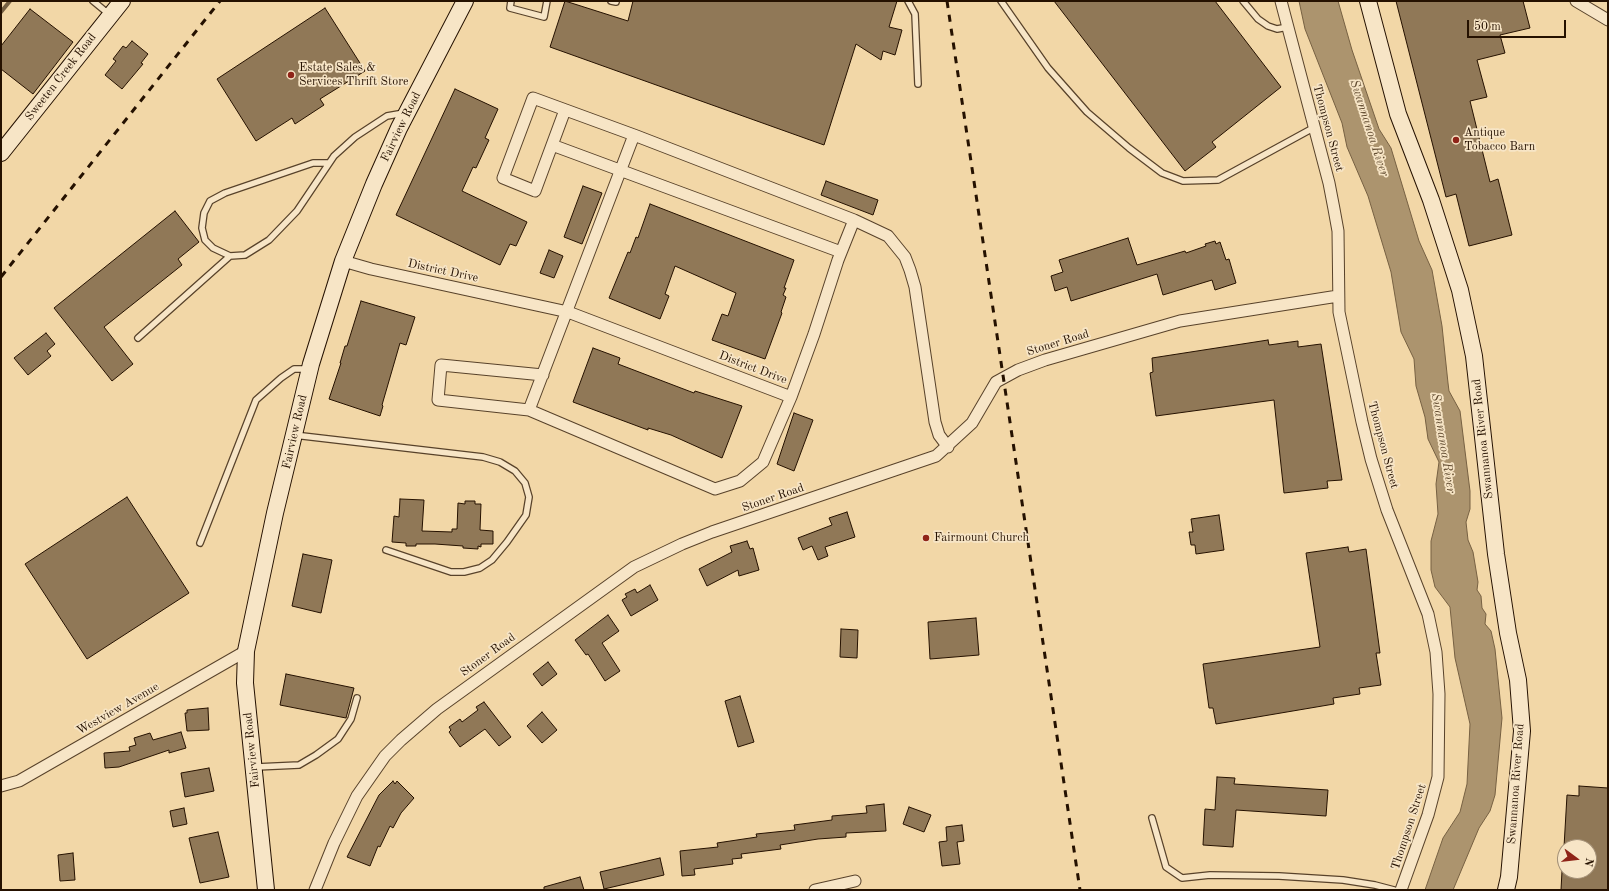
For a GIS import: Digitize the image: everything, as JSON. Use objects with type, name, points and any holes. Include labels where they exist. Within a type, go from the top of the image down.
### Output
[{"type":"main road","name":"Sweeten Creek Road","points":[[1,153],[122,1]]},
{"type":"main road","name":"Fairview Road","points":[[266,890],[245,683],[246,651],[294,435],[310,368],[343,261],[374,184],[408,112],[465,1]]},
{"type":"main road","name":"Swannanoa River Road","points":[[1368,1],[1398,114],[1431,200],[1460,290],[1474,356],[1496,554],[1508,632],[1518,680],[1522,731],[1509,877],[1506,890]]},
{"type":"street","name":"Thompson Street","points":[[1281,1],[1329,183],[1338,231],[1338,296],[1342,333],[1371,459],[1387,510],[1428,614],[1436,652],[1439,694],[1438,777],[1428,815],[1401,890]]},
{"type":"street","points":[[1576,1],[1608,20]]},
{"type":"street","points":[[565,110],[535,191],[502,178],[533,98],[634,135],[854,220],[888,236],[905,257],[915,286],[935,422],[939,435],[948,447]]},
{"type":"street","points":[[529,410],[568,312],[634,135]]},
{"type":"street","points":[[552,145],[841,252]]},
{"type":"street","name":"District Drive","points":[[343,261],[371,269],[568,312],[791,397],[814,334],[825,294],[854,220]]},
{"type":"street","name":"Stoner Road","points":[[315,890],[342,825],[357,796],[381,761],[401,740],[437,709],[634,567],[682,544],[936,456],[948,447],[972,423],[996,382],[1018,370],[1045,360],[1180,321],[1338,296]]},
{"type":"street","points":[[543,375],[441,365],[438,400],[529,410],[714,489],[740,481],[763,462],[791,397]]},
{"type":"street","name":"Westview Avenue","points":[[1,786],[19,780],[246,651]]},
{"type":"street","points":[[815,890],[856,881]]},
{"type":"lane","points":[[93,1],[110,16]]},
{"type":"lane","points":[[511,1],[510,8],[544,17],[548,1]]},
{"type":"lane","points":[[908,1],[915,14],[918,84]]},
{"type":"lane","points":[[1001,1],[1048,68],[1087,112],[1129,148],[1162,173],[1183,181],[1218,180],[1315,128]]},
{"type":"lane","points":[[1243,1],[1258,19],[1268,26],[1277,29],[1288,27]]},
{"type":"lane","points":[[329,163],[313,163],[225,193],[210,201],[204,212],[202,228],[206,240],[213,248],[230,256],[245,255],[270,240],[297,211],[329,163],[355,137],[387,116],[408,112]]},
{"type":"lane","points":[[138,338],[230,256]]},
{"type":"lane","points":[[200,543],[256,400],[281,378],[294,369],[310,368]]},
{"type":"lane","points":[[294,435],[484,457],[500,462],[515,471],[525,483],[529,497],[526,515],[492,560],[480,568],[464,572],[451,572],[386,550]]},
{"type":"lane","points":[[253,767],[299,765],[316,755],[338,739],[351,719],[357,698]]},
{"type":"lane","points":[[1152,818],[1166,868],[1182,878],[1210,875],[1279,876],[1343,880],[1375,885],[1394,890]]},
{"type":"water","name":"Swannanoa River","points":[[1299,1],[1338,1],[1352,50],[1379,129],[1391,148],[1419,241],[1432,270],[1442,326],[1449,391],[1460,411],[1470,491],[1470,509],[1466,522],[1468,540],[1473,552],[1478,582],[1477,590],[1481,596],[1482,608],[1486,614],[1485,624],[1491,631],[1495,649],[1502,718],[1495,795],[1490,811],[1479,828],[1453,890],[1425,890],[1443,838],[1460,812],[1467,784],[1470,724],[1455,658],[1450,607],[1435,587],[1431,570],[1431,541],[1438,514],[1436,484],[1439,462],[1428,439],[1425,417],[1416,386],[1414,359],[1401,332],[1391,272],[1368,196],[1347,147],[1342,123],[1305,29]]},
{"type":"building","points":[[565,1],[628,21],[633,1],[897,1],[889,27],[902,30],[895,55],[883,51],[881,60],[856,44],[824,145],[550,47]]},
{"type":"building","points":[[1054,1],[1215,1],[1281,87],[1212,142],[1216,147],[1185,171]]},
{"type":"building","name":"Antique Tobacco Barn","points":[[1396,1],[1523,1],[1530,28],[1500,35],[1505,53],[1477,60],[1487,97],[1470,101],[1490,182],[1498,179],[1512,235],[1469,246],[1456,194],[1446,197]]},
{"type":"building","name":"Estate Sales & Services Thrift Store","points":[[325,8],[365,71],[320,99],[324,105],[295,124],[292,118],[256,141],[217,79]]},
{"type":"building","points":[[30,9],[73,42],[33,94],[1,69],[1,46]]},
{"type":"building","points":[[132,41],[148,54],[141,63],[143,64],[122,89],[105,75],[116,61],[113,59],[123,46],[126,48]]},
{"type":"building","points":[[455,89],[498,109],[485,138],[489,140],[476,168],[473,167],[462,191],[527,222],[516,246],[510,244],[500,265],[396,215]]},
{"type":"building","points":[[826,181],[878,200],[873,215],[821,195]]},
{"type":"building","points":[[583,186],[602,193],[582,244],[564,237]]},
{"type":"building","points":[[650,204],[794,260],[784,288],[786,288],[783,295],[786,297],[781,312],[782,313],[765,359],[712,340],[722,314],[728,316],[736,293],[675,266],[665,294],[669,296],[660,319],[609,298],[628,252],[630,253],[636,237],[638,238]]},
{"type":"building","points":[[175,211],[199,242],[178,259],[182,265],[104,327],[133,364],[112,381],[54,308]]},
{"type":"building","points":[[1128,238],[1137,265],[1185,251],[1186,253],[1215,241],[1216,244],[1220,242],[1226,260],[1229,259],[1236,283],[1215,290],[1212,280],[1163,295],[1157,274],[1071,301],[1067,287],[1055,291],[1051,276],[1063,272],[1059,260]]},
{"type":"building","points":[[549,250],[563,256],[554,278],[540,273]]},
{"type":"building","points":[[361,301],[415,317],[406,345],[400,343],[380,416],[329,399],[345,346],[347,346]]},
{"type":"building","points":[[46,333],[55,344],[47,351],[51,356],[28,375],[14,358]]},
{"type":"building","points":[[1268,340],[1269,345],[1298,341],[1298,347],[1321,344],[1342,480],[1327,481],[1328,488],[1284,493],[1274,400],[1156,416],[1150,373],[1153,372],[1152,358]]},
{"type":"building","points":[[593,348],[620,358],[618,364],[694,393],[695,391],[742,406],[722,458],[671,435],[648,428],[648,430],[573,402]]},
{"type":"building","points":[[794,413],[813,420],[794,471],[777,464]]},
{"type":"building","points":[[127,497],[189,593],[87,659],[25,564]]},
{"type":"building","points":[[400,499],[424,500],[422,531],[452,532],[452,529],[457,529],[458,503],[465,504],[465,501],[475,501],[475,504],[481,504],[480,530],[493,531],[493,544],[481,544],[481,547],[478,546],[478,549],[463,548],[463,546],[435,544],[416,544],[416,546],[406,546],[406,543],[392,542],[394,516],[399,517]]},
{"type":"building","points":[[847,512],[855,537],[825,547],[828,556],[818,560],[812,546],[803,550],[798,538],[832,525],[829,518]]},
{"type":"building","points":[[1219,515],[1224,550],[1196,554],[1195,545],[1191,545],[1189,532],[1193,532],[1191,519]]},
{"type":"building","points":[[747,541],[750,549],[753,548],[759,570],[739,576],[738,570],[707,586],[699,569],[732,552],[730,546]]},
{"type":"building","points":[[1348,547],[1349,552],[1366,549],[1380,653],[1376,653],[1381,685],[1359,688],[1360,694],[1333,698],[1334,704],[1216,724],[1213,708],[1209,708],[1203,664],[1320,647],[1306,553]]},
{"type":"building","points":[[303,554],[332,560],[321,613],[292,606]]},
{"type":"building","points":[[650,585],[658,600],[631,616],[622,600],[627,597],[625,594],[635,589],[637,593]]},
{"type":"building","points":[[608,615],[619,631],[602,643],[620,671],[605,681],[588,654],[586,655],[575,640]]},
{"type":"building","points":[[976,618],[979,655],[930,659],[928,622]]},
{"type":"building","points":[[841,629],[858,630],[857,658],[840,657]]},
{"type":"building","points":[[548,662],[557,674],[542,686],[533,674]]},
{"type":"building","points":[[286,674],[354,688],[346,718],[280,705]]},
{"type":"building","points":[[740,696],[754,742],[738,747],[725,701]]},
{"type":"building","points":[[484,702],[511,737],[499,746],[485,729],[460,747],[449,732],[451,730],[449,727],[460,719],[462,722],[478,710],[476,707]]},
{"type":"building","points":[[208,708],[209,730],[187,731],[185,713],[187,713],[187,710]]},
{"type":"building","points":[[542,712],[557,730],[542,743],[527,726]]},
{"type":"building","points":[[181,732],[186,748],[169,753],[169,750],[119,767],[105,768],[104,753],[130,751],[129,747],[136,745],[134,738],[150,733],[153,740]]},
{"type":"building","points":[[209,768],[214,791],[185,797],[181,773]]},
{"type":"building","points":[[1217,777],[1235,778],[1234,784],[1328,790],[1326,816],[1236,810],[1233,847],[1203,845],[1205,809],[1215,810]]},
{"type":"building","points":[[393,781],[395,784],[397,781],[414,798],[401,813],[393,828],[390,826],[380,847],[378,846],[370,866],[347,857],[379,795]]},
{"type":"building","points":[[1579,786],[1608,788],[1608,890],[1561,890],[1562,879],[1597,879],[1597,839],[1564,839],[1567,795],[1579,796]]},
{"type":"building","points":[[884,804],[886,831],[846,833],[846,837],[818,839],[780,845],[781,849],[741,854],[742,858],[732,859],[733,864],[694,869],[695,875],[682,876],[680,851],[718,847],[717,843],[757,837],[756,834],[795,830],[794,825],[832,820],[832,816],[867,813],[866,806]]},
{"type":"building","points":[[909,807],[931,815],[924,832],[903,824]]},
{"type":"building","points":[[184,808],[187,824],[173,827],[170,811]]},
{"type":"building","points":[[962,825],[964,841],[957,842],[960,864],[942,866],[939,842],[947,841],[946,827]]},
{"type":"building","points":[[218,832],[229,877],[200,883],[189,838]]},
{"type":"building","points":[[73,853],[75,880],[60,881],[58,855]]},
{"type":"building","points":[[660,858],[664,875],[604,889],[600,872]]},
{"type":"building","points":[[580,877],[584,890],[544,890],[544,887]]},
{"type":"waterway","points":[[1,12],[10,1]]},
{"type":"railway","points":[[1,277],[220,1]]},
{"type":"railway","points":[[947,1],[1080,890]]},
{"type":"place","name":"Estate Sales & Services Thrift Store","points":[[291,75]]},
{"type":"place","name":"Antique Tobacco Barn","points":[[1456,140]]},
{"type":"place","name":"Fairmount Church","points":[[926,538]]}]
